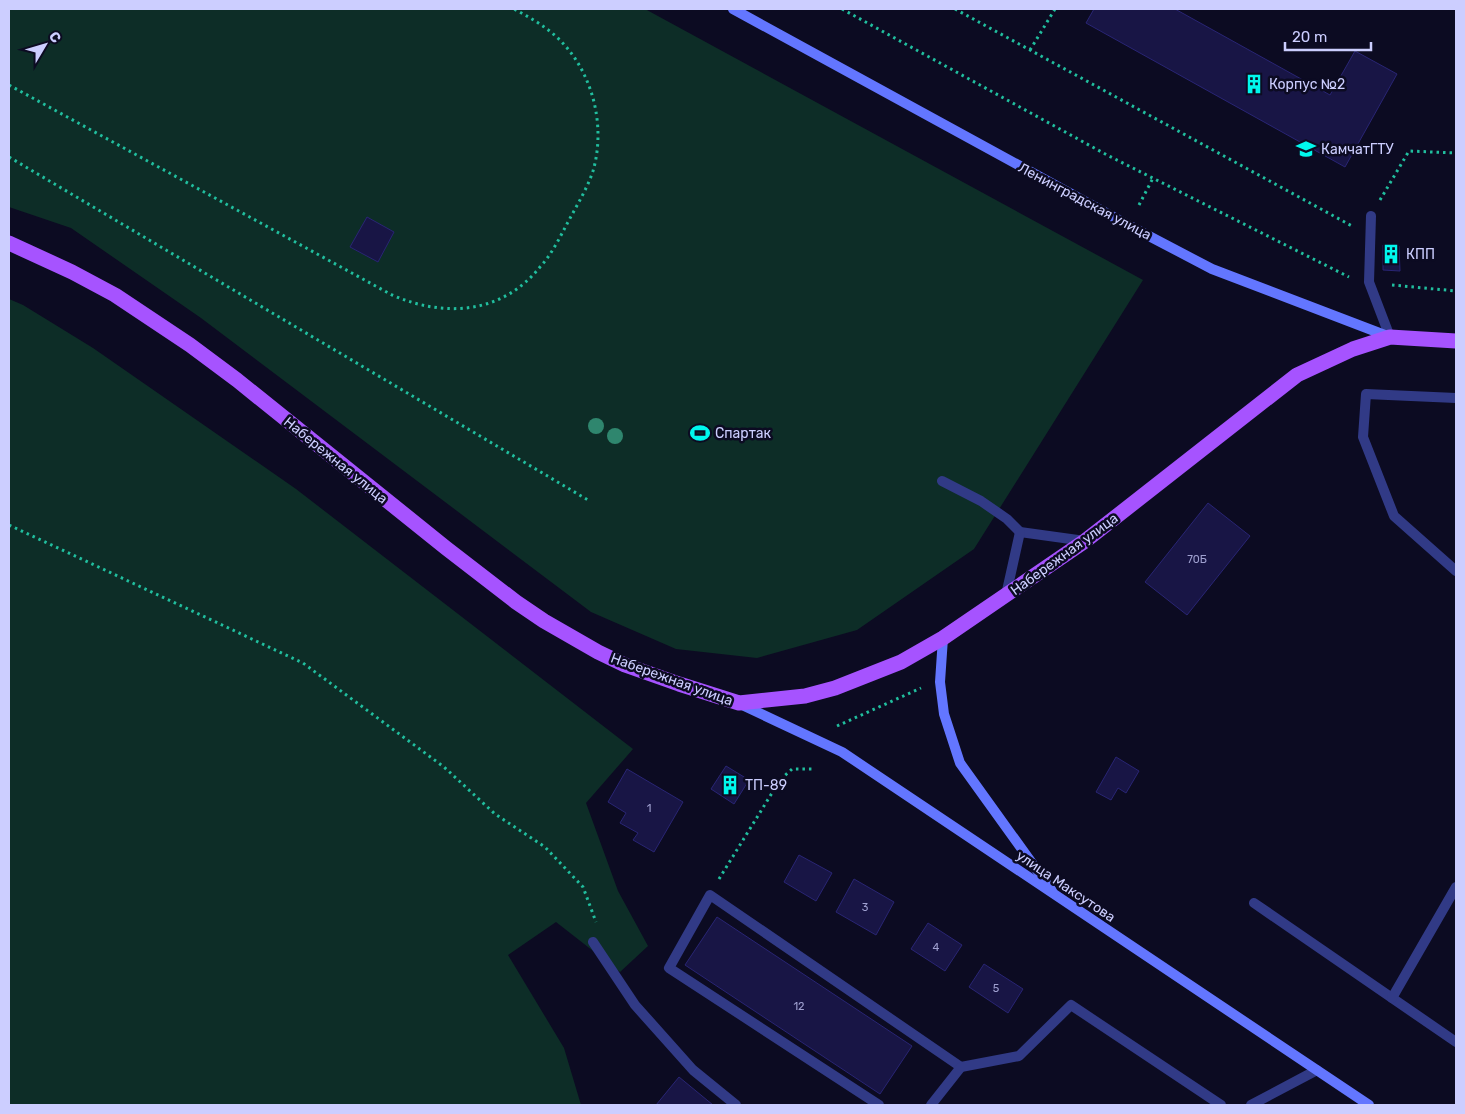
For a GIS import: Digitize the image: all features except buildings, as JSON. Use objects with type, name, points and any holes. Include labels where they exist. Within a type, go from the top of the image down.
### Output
[{"type":"main road","name":"Ленинградская улица","points":[[733,9],[1212,269],[1390,337],[1456,341]]},
{"type":"main road","name":"Набережная улица","points":[[9,243],[64,268],[115,295],[190,345],[446,548],[516,602],[544,620],[598,652],[625,665],[739,703],[805,696],[835,688],[901,662],[942,638],[1085,541],[1298,375],[1353,348],[1390,337]]},
{"type":"main road","points":[[942,638],[940,682],[944,714],[960,762],[1056,896]]},
{"type":"main road","name":"улица Максутова","points":[[739,703],[842,752],[1369,1105]]},
{"type":"street","points":[[1371,216],[1369,282],[1390,337]]},
{"type":"street","points":[[1456,398],[1366,394],[1364,437],[1394,516],[1456,571]]},
{"type":"street","points":[[942,481],[981,501],[1007,519],[1020,532],[1085,541]]},
{"type":"street","points":[[1006,595],[1020,532]]},
{"type":"street","points":[[1392,998],[1456,887]]},
{"type":"street","points":[[879,1105],[669,968],[710,895],[961,1067]]},
{"type":"street","points":[[1254,902],[1456,1042]]},
{"type":"street","points":[[593,942],[635,1005],[693,1070],[736,1105]]},
{"type":"street","points":[[931,1105],[961,1067],[1019,1056],[1071,1005],[1221,1105]]},
{"type":"street","points":[[1251,1105],[1317,1070]]},
{"type":"path","points":[[9,85],[392,295],[427,307],[468,308],[487,304],[503,296],[525,283],[542,265],[557,242],[584,192],[593,169],[597,151],[597,126],[593,98],[586,78],[577,62],[553,33],[514,9]]},
{"type":"path","points":[[842,9],[1108,155],[1357,281],[1456,291]]},
{"type":"path","points":[[955,9],[1370,236]]},
{"type":"path","points":[[1030,50],[1055,9]]},
{"type":"path","points":[[1371,216],[1410,151],[1456,154]]},
{"type":"path","points":[[9,157],[588,500]]},
{"type":"path","points":[[1139,205],[1154,178]]},
{"type":"path","points":[[9,525],[303,663],[444,767],[495,814],[545,847],[583,887],[598,928]]},
{"type":"path","points":[[837,726],[927,686]]},
{"type":"path","points":[[710,895],[780,780],[792,769],[812,769]]},
{"type":"green space","name":"Спартак","points":[[9,9],[645,9],[1143,280],[974,549],[857,630],[757,658],[676,649],[591,612],[201,318],[71,228],[9,207]]},
{"type":"green space","points":[[9,299],[23,305],[93,348],[296,489],[633,749],[586,803],[618,891],[648,946],[620,972],[556,922],[508,955],[564,1048],[581,1105],[9,1105]]},
{"type":"place","name":"Корпус №2","points":[[1254,84]]},
{"type":"place","name":"КамчатГТУ","points":[[1306,149]]},
{"type":"place","name":"КПП","points":[[1391,254]]},
{"type":"place","name":"Спартак","points":[[700,433]]},
{"type":"place","name":"ТП-89","points":[[730,785]]}]
